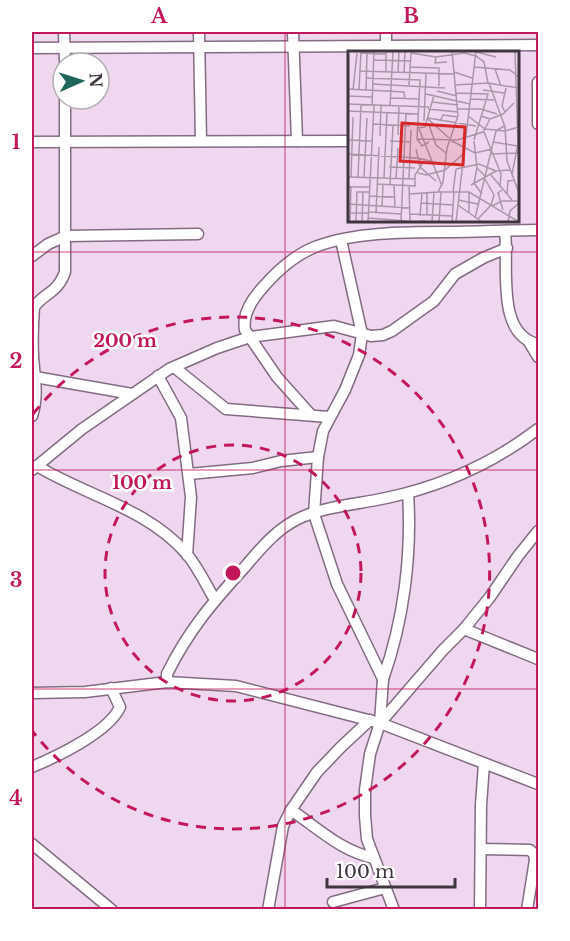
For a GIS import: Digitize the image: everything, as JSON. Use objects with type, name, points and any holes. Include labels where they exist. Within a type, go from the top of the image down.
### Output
[{"type":"street","points":[[64,32],[64,48]]},
{"type":"street","points":[[199,32],[201,141]]},
{"type":"street","points":[[293,32],[297,141]]},
{"type":"street","points":[[386,32],[386,49]]},
{"type":"street","points":[[32,48],[293,46],[386,49],[538,45]]},
{"type":"street","points":[[538,82],[538,124]]},
{"type":"street","points":[[32,416],[36,404],[32,355],[34,307],[38,301],[54,290],[61,282],[65,272],[65,111]]},
{"type":"street","points":[[32,142],[348,141]]},
{"type":"street","points":[[390,222],[390,233]]},
{"type":"street","points":[[311,415],[277,377],[245,330],[243,321],[246,313],[258,292],[276,272],[315,247],[341,240],[390,233],[538,230]]},
{"type":"street","points":[[505,231],[508,308],[511,323],[519,335],[534,343],[538,357]]},
{"type":"street","points":[[32,255],[66,236],[198,234]]},
{"type":"street","points":[[341,240],[362,334],[359,355],[345,390],[323,431],[318,457],[314,513],[338,584],[383,679]]},
{"type":"street","points":[[215,600],[187,555],[163,532],[136,513],[34,468],[82,429],[174,366],[250,337],[334,326],[371,336],[392,331],[434,301],[455,274],[507,248]]},
{"type":"street","points":[[174,366],[226,408],[329,417]]},
{"type":"street","points":[[158,376],[181,418],[191,497],[187,555]]},
{"type":"street","points":[[35,377],[132,394]]},
{"type":"street","points":[[167,682],[167,674],[193,628],[215,600],[280,531],[314,513],[408,493],[459,476],[487,463],[538,429]]},
{"type":"street","points":[[189,474],[261,467],[281,461],[318,457]]},
{"type":"street","points":[[394,909],[367,839],[365,790],[383,679],[390,659],[404,594],[410,520],[408,493]]},
{"type":"street","points":[[268,909],[283,826],[317,772],[342,746],[375,722],[464,629],[538,533]]},
{"type":"street","points":[[464,629],[538,659]]},
{"type":"street","points":[[32,693],[85,692],[167,682],[236,686],[375,722],[538,784]]},
{"type":"street","points":[[32,767],[80,744],[108,721],[120,706],[111,688]]},
{"type":"street","points":[[480,909],[481,806],[484,764]]},
{"type":"street","points":[[291,810],[342,848],[358,855],[374,858]]},
{"type":"street","points":[[32,844],[112,909]]},
{"type":"street","points":[[481,849],[530,850],[534,854],[527,909]]},
{"type":"street","points":[[333,902],[385,888]]}]
